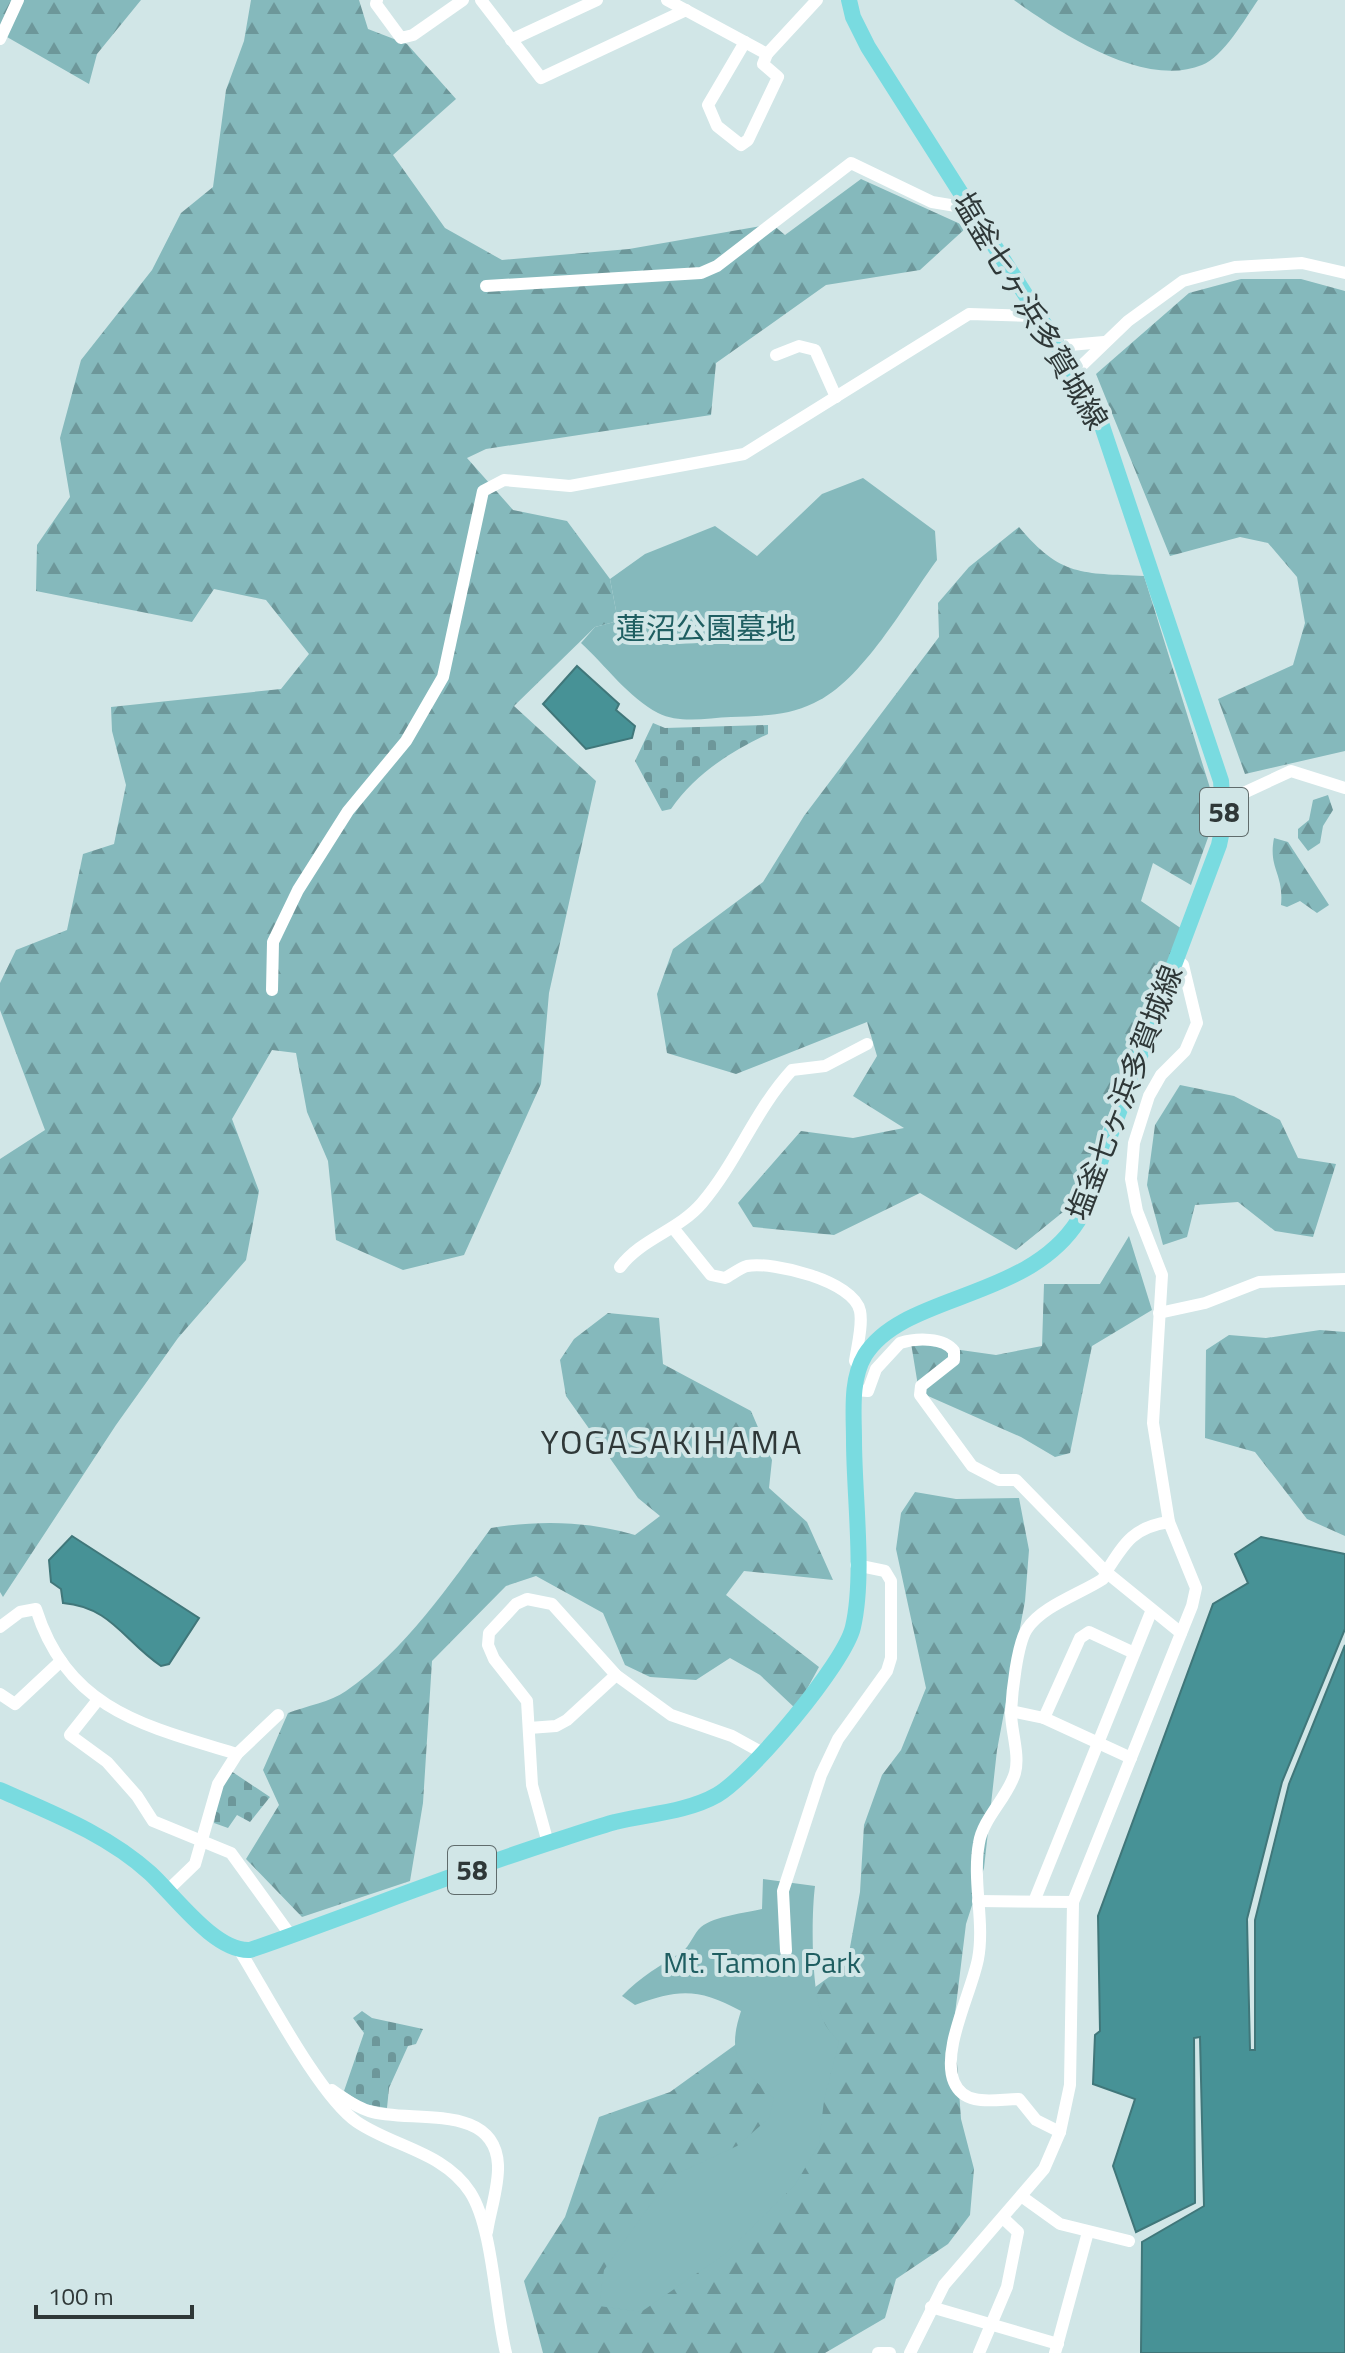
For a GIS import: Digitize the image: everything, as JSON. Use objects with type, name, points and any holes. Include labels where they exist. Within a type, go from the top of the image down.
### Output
[{"type":"main road","name":"塩釜七ヶ浜多賀城線","points":[[240,1951],[291,1936],[548,1843],[708,1800],[736,1781],[834,1668],[849,1640],[855,1616],[854,1390],[860,1369],[873,1345],[896,1328],[1030,1268],[1051,1253],[1073,1230],[1092,1191],[1219,845],[1224,802],[1221,781],[1101,423],[1058,346],[859,31],[849,0]]},
{"type":"main road","points":[[0,1790],[82,1826],[123,1851],[228,1946],[240,1951]]},
{"type":"street","points":[[0,39],[18,0]]},
{"type":"street","points":[[377,0],[376,4],[401,38],[413,35],[463,0]]},
{"type":"street","points":[[511,40],[597,0]]},
{"type":"street","points":[[667,0],[767,54]]},
{"type":"street","points":[[745,42],[708,105],[717,126],[741,145],[748,140],[778,77],[763,64],[767,54],[817,0]]},
{"type":"street","points":[[483,1],[541,78],[686,10]]},
{"type":"street","points":[[486,286],[701,273],[717,266],[851,163],[932,202],[968,208]]},
{"type":"street","points":[[1074,373],[1104,342],[1183,281],[1235,267],[1302,263],[1345,273]]},
{"type":"street","points":[[272,990],[273,942],[298,890],[348,811],[406,741],[443,677],[483,491],[504,480],[570,486],[744,454],[969,314],[1037,316]]},
{"type":"street","points":[[1058,346],[1104,342]]},
{"type":"street","points":[[776,355],[799,346],[815,350],[836,397]]},
{"type":"street","points":[[1224,802],[1291,771],[1345,788]]},
{"type":"street","points":[[910,2353],[944,2285],[1044,2169],[1060,2132],[1070,2085],[1073,1902],[1181,1633],[1196,1588],[1169,1522],[1153,1423],[1162,1275],[1137,1211],[1132,1161],[1149,1096],[1161,1075],[1185,1051],[1197,1023],[1183,965],[1178,960]]},
{"type":"street","points":[[620,1267],[641,1245],[674,1229],[701,1205],[750,1125],[792,1070],[825,1066],[867,1044]]},
{"type":"street","points":[[674,1229],[711,1275],[725,1278],[748,1266],[783,1270],[814,1275],[852,1297],[860,1310],[855,1361],[860,1369]]},
{"type":"street","points":[[1159,1313],[1205,1303],[1259,1282],[1345,1279]]},
{"type":"street","points":[[854,1390],[868,1391],[876,1369],[900,1343],[928,1340],[951,1346],[956,1356],[952,1365],[921,1386],[920,1395],[950,1439],[972,1466],[999,1480],[1016,1480],[1106,1572],[1151,1612],[1181,1633]]},
{"type":"street","points":[[1060,2132],[1036,2120],[1019,2099],[973,2100],[963,2096],[954,2081],[952,2041],[968,2002],[979,1955],[979,1841],[1016,1772],[1011,1711],[1022,1639],[1028,1626],[1051,1608],[1103,1579],[1123,1545],[1146,1525],[1169,1522]]},
{"type":"street","points":[[786,1951],[783,1891],[821,1775],[838,1739],[887,1671],[891,1658],[891,1581],[885,1571],[856,1565]]},
{"type":"street","points":[[548,1843],[532,1785],[527,1701],[488,1645],[489,1633],[516,1604],[527,1599],[552,1604],[616,1675],[671,1715],[743,1741],[761,1752]]},
{"type":"street","points":[[0,1627],[20,1612],[36,1609],[49,1644],[97,1701],[172,1734],[237,1754]]},
{"type":"street","points":[[1035,1899],[1151,1612]]},
{"type":"street","points":[[1044,1718],[1080,1638],[1089,1632],[1134,1653]]},
{"type":"street","points":[[0,1694],[15,1704],[61,1661]]},
{"type":"street","points":[[529,1728],[556,1726],[567,1720],[616,1675]]},
{"type":"street","points":[[97,1701],[70,1735],[107,1762],[129,1785],[153,1821],[231,1853],[291,1936]]},
{"type":"street","points":[[1011,1711],[1044,1718],[1096,1745],[1131,1758]]},
{"type":"street","points":[[167,1891],[195,1864],[218,1784],[237,1754],[278,1715]]},
{"type":"street","points":[[978,1901],[1035,1899],[1073,1902]]},
{"type":"street","points":[[240,1951],[331,2097],[357,2122],[435,2159],[461,2181],[479,2208],[506,2353]]},
{"type":"street","points":[[320,2079],[350,2102],[371,2112],[459,2120],[485,2135],[495,2151],[498,2167],[486,2240]]},
{"type":"street","points":[[1021,2196],[1060,2224],[1129,2241]]},
{"type":"street","points":[[979,2353],[1007,2287],[1018,2232],[1003,2218]]},
{"type":"street","points":[[931,2307],[993,2324],[1056,2348],[1088,2232]]},
{"type":"street","points":[[878,2353],[890,2353]]},
{"type":"green space","points":[[0,0],[141,0],[97,54],[89,84],[0,33]]},
{"type":"green space","points":[[251,0],[359,0],[368,29],[407,44],[456,99],[393,155],[445,228],[502,260],[629,249],[772,224],[785,235],[861,179],[967,227],[920,270],[826,285],[716,363],[711,415],[486,449],[467,458],[513,510],[567,521],[610,579],[618,621],[595,627],[514,706],[596,781],[549,993],[541,1084],[464,1255],[403,1270],[336,1240],[328,1161],[307,1112],[296,1053],[272,1050],[232,1119],[259,1191],[246,1260],[178,1338],[116,1425],[3,1597],[0,1592],[0,1159],[45,1130],[0,1010],[0,983],[16,950],[67,930],[83,854],[114,844],[126,785],[112,731],[111,707],[281,689],[309,654],[266,600],[214,589],[192,622],[36,591],[37,545],[70,497],[60,438],[81,360],[152,270],[181,213],[213,187],[226,90],[244,41]]},
{"type":"green space","points":[[1014,0],[1258,0],[1218,54],[1202,65],[1179,70],[1154,69],[1103,54]]},
{"type":"green space","points":[[1241,279],[1301,279],[1345,291],[1345,751],[1245,774],[1218,699],[1293,665],[1305,623],[1297,577],[1268,543],[1240,537],[1170,556],[1096,374],[1189,293]]},
{"type":"green space","name":"蓮沼公園墓地","points":[[863,478],[935,531],[937,560],[866,660],[832,693],[784,713],[694,720],[675,718],[647,707],[581,643],[595,627],[618,621],[610,579],[645,554],[715,526],[757,556],[822,494]]},
{"type":"green space","points":[[1019,527],[1061,564],[1088,572],[1144,576],[1210,788],[1214,821],[1191,885],[1153,863],[1141,901],[1182,929],[1154,1011],[1068,1208],[1016,1250],[920,1193],[834,1235],[753,1227],[738,1203],[801,1131],[853,1138],[904,1128],[853,1096],[877,1056],[867,1022],[736,1074],[667,1053],[657,994],[673,949],[763,882],[804,816],[939,637],[938,603],[969,567]]},
{"type":"green space","points":[[653,723],[665,728],[768,725],[768,734],[714,765],[691,785],[671,809],[662,811],[635,761]]},
{"type":"green space","points":[[1328,795],[1333,810],[1323,826],[1320,843],[1308,851],[1298,838],[1298,829],[1309,820],[1313,800]]},
{"type":"green space","points":[[1274,838],[1288,842],[1329,905],[1317,913],[1300,901],[1287,907],[1281,905],[1273,857]]},
{"type":"green space","points":[[1180,1085],[1234,1096],[1280,1120],[1298,1158],[1336,1164],[1313,1237],[1275,1231],[1238,1202],[1195,1205],[1187,1237],[1163,1245],[1147,1185],[1155,1125]]},
{"type":"green space","points":[[1129,1236],[1152,1310],[1092,1346],[1070,1453],[1055,1457],[1021,1437],[919,1392],[911,1343],[996,1355],[1042,1346],[1044,1284],[1100,1284]]},
{"type":"green space","points":[[608,1313],[659,1318],[663,1364],[751,1411],[772,1460],[769,1488],[807,1522],[833,1580],[744,1571],[726,1595],[819,1667],[796,1709],[760,1675],[730,1658],[696,1680],[650,1677],[625,1665],[603,1613],[536,1576],[506,1586],[432,1661],[423,1803],[410,1881],[302,1917],[246,1859],[279,1805],[263,1770],[288,1713],[340,1695],[388,1657],[425,1616],[491,1528],[563,1523],[635,1535],[660,1516],[638,1498],[566,1396],[560,1360],[574,1339]]},
{"type":"green space","points":[[1320,1330],[1345,1332],[1345,1536],[1307,1519],[1255,1452],[1205,1438],[1206,1350],[1229,1335],[1266,1338]]},
{"type":"green space","points":[[915,1492],[956,1499],[1019,1498],[1029,1550],[1025,1601],[997,1750],[984,1868],[966,1924],[954,2022],[961,2119],[974,2169],[970,2215],[948,2244],[896,2279],[885,2318],[825,2353],[543,2353],[524,2281],[565,2217],[599,2117],[670,2092],[847,1964],[860,1892],[864,1825],[882,1775],[901,1750],[926,1688],[896,1549],[901,1513]]},
{"type":"green space","points":[[231,1771],[270,1797],[250,1822],[237,1815],[228,1828],[214,1823],[219,1793]]},
{"type":"green space","name":"Mt. Tamon Park","points":[[763,1879],[815,1886],[814,1975],[824,2022],[839,2042],[824,2100],[819,2144],[795,2185],[725,2254],[641,2312],[599,2306],[604,2270],[670,2177],[737,2146],[769,2118],[774,2098],[752,2078],[736,2051],[741,2011],[712,1998],[688,1993],[635,2005],[622,1996],[643,1977],[682,1952],[707,1923],[762,1909]]},
{"type":"green space","points":[[362,2011],[372,2018],[423,2029],[416,2044],[408,2046],[389,2088],[387,2108],[363,2104],[344,2091],[364,2033],[353,2018]]},
{"type":"shaded area","points":[[577,666],[619,704],[616,710],[635,726],[632,738],[586,749],[543,704]]},
{"type":"shaded area","points":[[72,1536],[199,1618],[169,1664],[161,1666],[93,1611],[63,1603],[61,1589],[51,1582],[49,1560]]},
{"type":"shaded area","points":[[1261,1537],[1345,1554],[1345,1629],[1282,1782],[1247,1919],[1250,2050],[1255,2050],[1255,1920],[1289,1784],[1345,1645],[1345,2353],[1141,2353],[1142,2242],[1204,2206],[1200,2037],[1194,2038],[1195,2203],[1136,2232],[1113,2166],[1135,2099],[1093,2084],[1095,2035],[1100,2031],[1098,1916],[1213,1604],[1248,1583],[1235,1554]]},
{"type":"district","name":"YOGASAKIHAMA","points":[[672,1442]]}]
